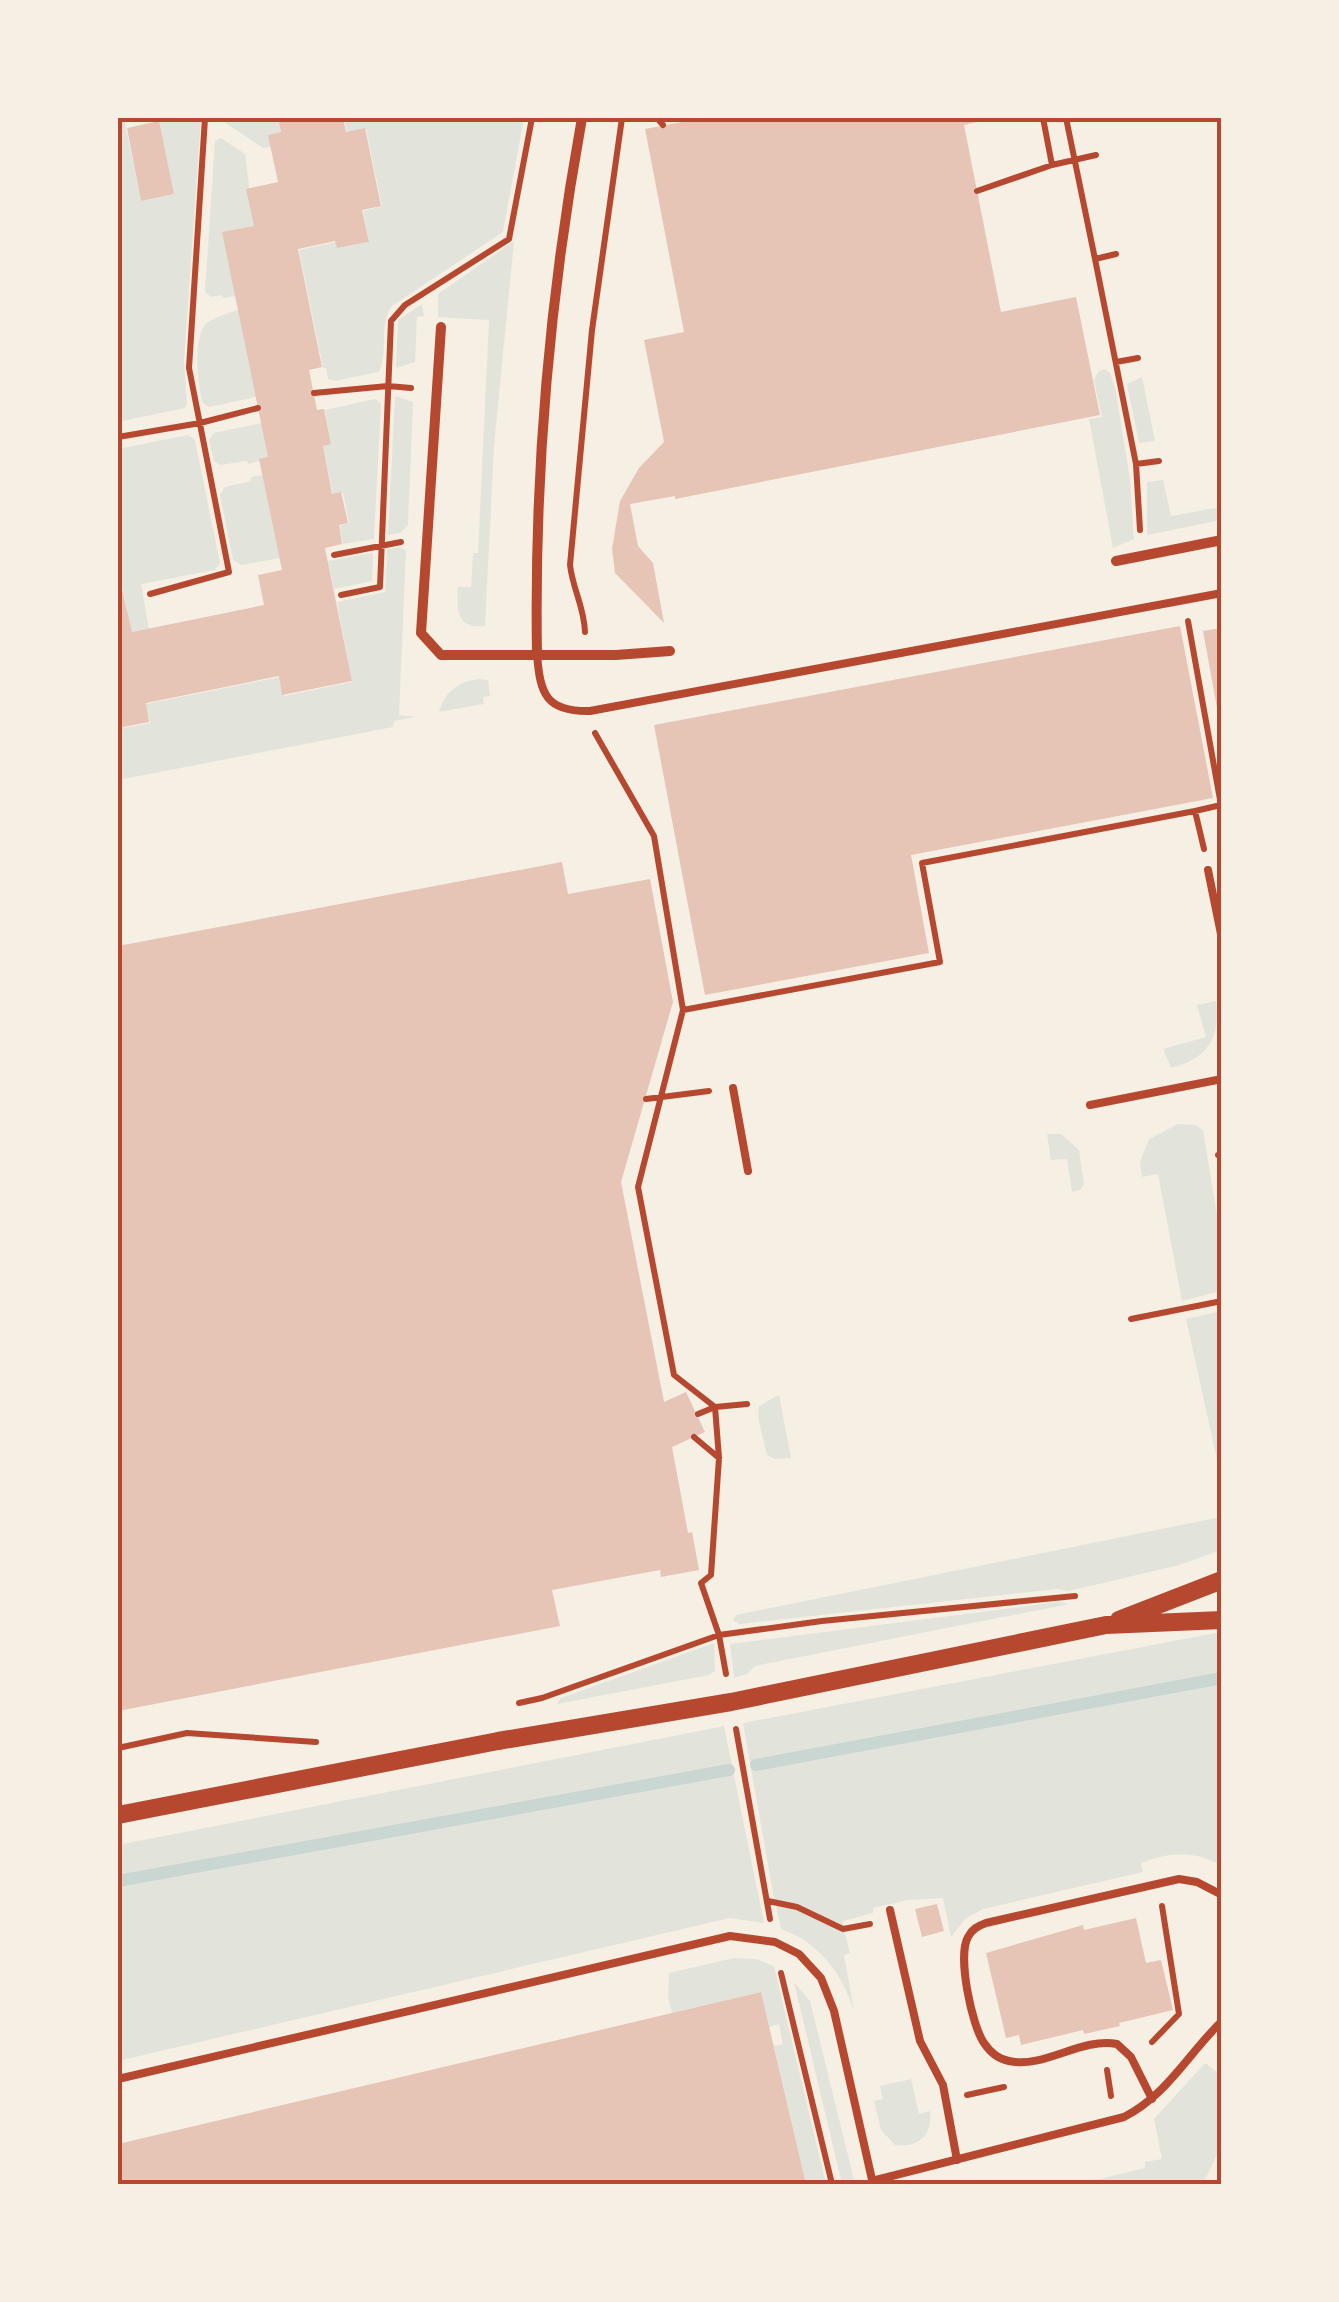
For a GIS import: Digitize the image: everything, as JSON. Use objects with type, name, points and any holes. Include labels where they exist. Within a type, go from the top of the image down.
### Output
[{"type":"street","points":[[536,654],[537,552],[547,395],[561,252],[582,118]]},
{"type":"street","points":[[441,327],[420,634],[441,655],[642,654],[670,650]]},
{"type":"street","points":[[1116,561],[1222,540]]},
{"type":"street","points":[[1106,1625],[1222,1580]]},
{"type":"street","points":[[118,1815],[498,1741],[731,1702],[1106,1625],[1222,1620]]},
{"type":"lane","points":[[536,654],[538,676],[547,699],[565,710],[590,711],[1222,593]]},
{"type":"lane","points":[[1208,870],[1222,939]]},
{"type":"lane","points":[[1090,1105],[1222,1079]]},
{"type":"lane","points":[[733,1088],[748,1170]]},
{"type":"lane","points":[[1152,2099],[1131,2057],[1116,2044],[1015,2062],[992,2053],[982,2042],[975,2022],[963,1960],[964,1945],[972,1930],[986,1923],[1158,1882],[1189,1880],[1222,1896]]},
{"type":"lane","points":[[890,1910],[920,2041],[943,2085],[958,2160]]},
{"type":"lane","points":[[118,2079],[730,1936],[775,1942],[799,1954],[821,1978],[834,2011],[872,2183],[1112,2121],[1152,2099],[1220,2026]]},
{"type":"path","points":[[150,594],[229,572],[189,368],[205,118]]},
{"type":"path","points":[[341,594],[380,588],[391,321],[405,305],[509,239],[532,118]]},
{"type":"path","points":[[586,654],[584,608],[574,587],[570,565],[592,330],[622,118]]},
{"type":"path","points":[[657,118],[663,125]]},
{"type":"path","points":[[1042,118],[1052,165]]},
{"type":"path","points":[[1066,118],[1136,464],[1140,556]]},
{"type":"path","points":[[977,191],[1052,165],[1096,155]]},
{"type":"path","points":[[1095,259],[1116,254]]},
{"type":"path","points":[[1116,362],[1138,358]]},
{"type":"path","points":[[314,393],[388,386]]},
{"type":"path","points":[[118,438],[258,408]]},
{"type":"path","points":[[1136,464],[1159,461]]},
{"type":"path","points":[[334,555],[382,544]]},
{"type":"path","points":[[683,1010],[940,962],[922,863],[1222,804],[1218,761],[1187,622],[1204,618]]},
{"type":"path","points":[[590,711],[593,731],[654,836],[683,1010],[638,1186],[674,1375],[715,1408],[719,1458],[711,1575],[701,1582],[719,1635],[724,1667]]},
{"type":"path","points":[[1195,811],[1208,870]]},
{"type":"path","points":[[646,1099],[733,1088]]},
{"type":"path","points":[[1131,1319],[1222,1301]]},
{"type":"path","points":[[698,1414],[747,1404]]},
{"type":"path","points":[[694,1437],[719,1458]]},
{"type":"path","points":[[514,1704],[542,1698],[719,1635],[1074,1596]]},
{"type":"path","points":[[118,1748],[187,1733],[314,1743],[332,1740]]},
{"type":"path","points":[[739,1746],[771,1925]]},
{"type":"path","points":[[1144,2050],[1178,2014],[1160,1896]]},
{"type":"path","points":[[768,1901],[797,1907],[843,1929],[892,1920]]},
{"type":"path","points":[[781,1972],[832,2184]]},
{"type":"path","points":[[1168,2026],[1176,2034]]},
{"type":"shaded area","points":[[118,118],[124,118],[141,201],[174,194],[156,118],[201,118],[184,361],[187,404],[185,408],[118,422]]},
{"type":"shaded area","points":[[218,118],[278,118],[281,133],[271,147],[263,148]]},
{"type":"shaded area","points":[[344,118],[524,118],[503,232],[392,306],[385,322],[379,372],[335,381],[328,379],[323,368],[299,250],[336,242],[338,248],[369,242],[363,211],[382,206],[366,129],[347,133]]},
{"type":"shaded area","points":[[221,138],[245,154],[254,226],[236,296],[223,298],[205,292],[215,141]]},
{"type":"shaded area","points":[[514,241],[494,446],[485,626],[476,626],[460,616],[457,595],[458,587],[471,587],[473,553],[478,553],[489,320],[438,317],[438,294]]},
{"type":"shaded area","points":[[422,304],[424,316],[417,317],[415,362],[396,368],[398,320]]},
{"type":"shaded area","points":[[239,310],[256,397],[209,407],[202,402],[199,384],[197,353],[201,334],[210,321]]},
{"type":"shaded area","points":[[1105,369],[1115,387],[1130,479],[1134,539],[1113,548],[1089,419],[1102,417],[1094,380]]},
{"type":"shaded area","points":[[1142,377],[1155,441],[1139,443],[1127,384]]},
{"type":"shaded area","points":[[395,396],[413,402],[408,525],[400,533],[388,535]]},
{"type":"shaded area","points":[[375,399],[381,404],[374,539],[343,544],[339,526],[349,523],[343,493],[333,495],[323,446],[331,444],[325,410]]},
{"type":"shaded area","points":[[262,423],[269,458],[248,464],[247,461],[220,465],[214,461],[209,440],[214,433]]},
{"type":"shaded area","points":[[188,435],[195,440],[220,563],[215,570],[141,584],[149,629],[131,633],[118,563],[118,449]]},
{"type":"shaded area","points":[[263,475],[280,558],[241,565],[233,560],[220,495],[225,487]]},
{"type":"shaded area","points":[[1163,480],[1171,516],[1221,507],[1221,520],[1147,535],[1147,482]]},
{"type":"shaded area","points":[[387,550],[406,550],[399,715],[415,717],[394,721],[393,727],[118,780],[118,729],[150,723],[146,704],[280,677],[284,696],[352,682],[337,602],[385,592]]},
{"type":"shaded area","points":[[373,553],[372,581],[334,589],[328,561]]},
{"type":"shaded area","points":[[478,679],[488,680],[490,696],[483,697],[484,704],[439,712],[453,689]]},
{"type":"shaded area","points":[[1216,1001],[1216,1026],[1209,1045],[1194,1059],[1171,1068],[1163,1049],[1206,1037],[1197,1005]]},
{"type":"shaded area","points":[[1178,1124],[1203,1130],[1221,1239],[1221,1291],[1182,1301],[1158,1174],[1142,1177],[1140,1162],[1149,1139]]},
{"type":"shaded area","points":[[1047,1134],[1061,1134],[1079,1150],[1084,1184],[1080,1190],[1072,1192],[1067,1159],[1051,1160]]},
{"type":"shaded area","points":[[1222,1311],[1221,1478],[1186,1319]]},
{"type":"shaded area","points":[[779,1395],[791,1458],[767,1455],[758,1418],[759,1406]]},
{"type":"shaded area","points":[[1221,1517],[1221,1550],[1179,1565],[1069,1591],[1057,1589],[739,1624],[733,1620],[736,1615]]},
{"type":"shaded area","points":[[1059,1602],[1069,1604],[755,1666],[734,1678],[730,1644]]},
{"type":"shaded area","points":[[1221,1635],[1221,1865],[1191,1855],[1162,1857],[1141,1863],[1143,1872],[983,1909],[965,1919],[951,1937],[943,1898],[873,1908],[873,1913],[843,1921],[843,1925],[774,1899],[743,1723]]},
{"type":"shaded area","points":[[714,1643],[715,1671],[709,1675],[557,1704],[561,1698]]},
{"type":"shaded area","points":[[724,1726],[764,1923],[730,1918],[118,2061],[118,1845]]},
{"type":"shaded area","points":[[776,1905],[794,1908],[845,1933],[850,1953],[844,1955],[854,2011],[843,1984],[827,1961],[807,1942],[781,1929]]},
{"type":"shaded area","points":[[734,1958],[756,1959],[774,1966],[826,2184],[806,2184],[774,2046],[783,2044],[779,2024],[769,2027],[761,1992],[672,2013],[669,1973]]},
{"type":"shaded area","points":[[794,1982],[810,2001],[855,2184],[842,2184]]},
{"type":"shaded area","points":[[1205,2063],[1221,2075],[1221,2146],[1203,2184],[1079,2184],[1145,2168],[1145,2162],[1162,2159],[1154,2119]]},
{"type":"shaded area","points":[[911,2079],[919,2114],[930,2111],[929,2127],[917,2142],[895,2145],[881,2130],[874,2101],[883,2099],[880,2086]]},
{"type":"building","points":[[278,118],[343,118],[346,132],[365,128],[381,206],[362,210],[369,242],[337,248],[335,241],[298,249],[322,367],[309,370],[317,410],[324,409],[331,444],[323,446],[332,494],[341,492],[348,523],[339,525],[342,544],[325,548],[352,681],[282,695],[279,676],[146,703],[149,722],[118,728],[118,573],[132,632],[264,605],[258,575],[282,570],[259,459],[268,457],[222,232],[254,226],[246,189],[278,182],[268,135],[281,132]]},
{"type":"building","points":[[681,118],[993,118],[964,125],[1001,312],[1076,297],[1100,415],[675,499],[630,504],[638,546],[653,563],[664,623],[615,573],[612,549],[620,501],[639,468],[664,442],[644,340],[684,332],[645,129],[682,122]]},
{"type":"building","points":[[159,121],[174,194],[141,201],[127,128]]},
{"type":"building","points":[[1180,626],[1213,798],[911,855],[929,953],[705,995],[654,725]]},
{"type":"building","points":[[1222,628],[1222,707],[1217,708],[1203,631]]},
{"type":"building","points":[[562,862],[568,894],[650,879],[673,1002],[621,1182],[664,1402],[686,1392],[705,1432],[672,1447],[699,1570],[661,1577],[660,1570],[552,1590],[560,1626],[118,1711],[118,946]]},
{"type":"building","points":[[937,1904],[944,1931],[922,1937],[915,1909]]},
{"type":"building","points":[[1136,1918],[1146,1963],[1161,1960],[1173,2010],[1119,2023],[1120,2026],[1084,2034],[1083,2030],[1021,2045],[1019,2035],[1006,2038],[986,1953],[1083,1925],[1084,1930]]},
{"type":"building","points":[[761,1992],[806,2184],[118,2184],[118,2144]]},
{"type":"waterway","points":[[756,1765],[1222,1678]]},
{"type":"waterway","points":[[118,1881],[729,1770]]}]
